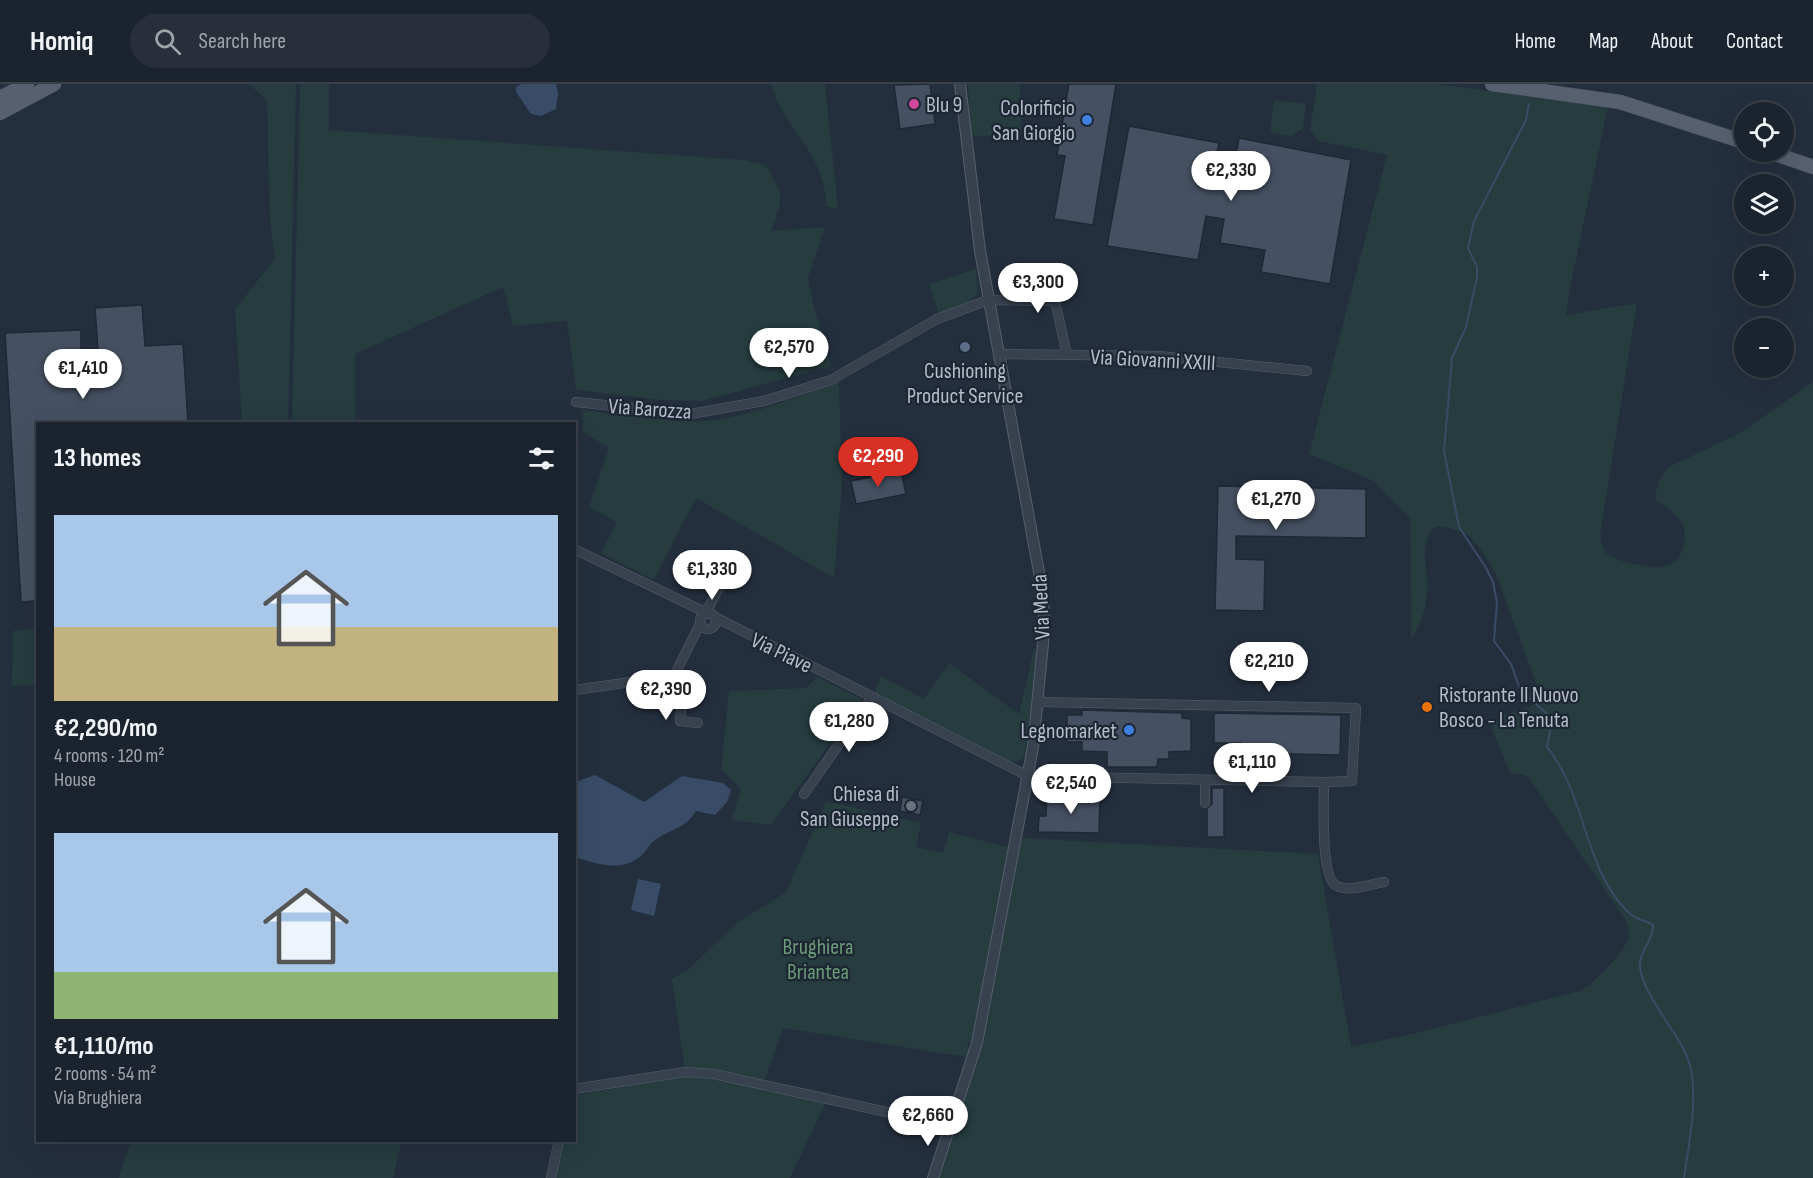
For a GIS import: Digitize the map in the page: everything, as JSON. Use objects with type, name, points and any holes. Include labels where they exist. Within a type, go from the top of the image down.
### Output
[{"type":"main road","points":[[0,98],[27,84]]},
{"type":"main road","points":[[0,113],[54,84]]},
{"type":"main road","points":[[1492,84],[1620,102],[1734,139]]},
{"type":"main road","points":[[1794,160],[1813,167]]},
{"type":"street","name":"Via Meda","points":[[933,1178],[977,1043],[1028,776],[1039,702],[1044,610],[1041,581],[988,300],[960,84]]},
{"type":"street","points":[[988,300],[1058,301],[1067,355]]},
{"type":"street","name":"Via Barozza","points":[[576,402],[691,414],[764,401],[831,380],[937,320],[988,300]]},
{"type":"street","name":"Via Giovanni XXIII","points":[[998,354],[1160,356],[1307,371]]},
{"type":"street","points":[[578,550],[705,621]]},
{"type":"street","points":[[674,676],[705,621],[721,583]]},
{"type":"street","name":"Via Piave","points":[[705,621],[724,623],[1028,776]]},
{"type":"street","points":[[576,690],[674,676]]},
{"type":"street","points":[[674,676],[683,687],[680,721],[698,723]]},
{"type":"street","points":[[804,794],[872,697]]},
{"type":"street","points":[[1028,776],[1352,781],[1356,708],[1039,702]]},
{"type":"street","points":[[1205,780],[1205,803]]},
{"type":"street","points":[[1324,782],[1325,849],[1329,879],[1336,886],[1345,888],[1384,882]]},
{"type":"street","points":[[576,1089],[685,1072],[714,1074],[950,1126]]},
{"type":"street","points":[[551,1178],[559,1142]]},
{"type":"green space","points":[[249,84],[296,84],[288,422],[242,422],[235,310],[275,258],[270,222],[267,101]]},
{"type":"green space","points":[[300,84],[329,84],[329,130],[745,160],[766,165],[780,197],[771,231],[825,227],[808,278],[831,366],[702,401],[662,400],[576,390],[567,321],[513,326],[503,287],[355,354],[355,422],[292,422]]},
{"type":"green space","points":[[771,84],[825,84],[838,209],[826,206],[820,172],[785,115]]},
{"type":"green space","points":[[968,84],[1020,84],[1021,135],[971,136]]},
{"type":"green space","points":[[1317,84],[1438,84],[1608,107],[1566,315],[1637,303],[1600,535],[1606,553],[1612,557],[1629,563],[1659,567],[1673,563],[1683,549],[1685,537],[1683,525],[1672,511],[1655,499],[1658,482],[1669,467],[1742,432],[1813,382],[1813,1178],[936,1178],[960,1109],[1016,852],[1022,838],[1318,854],[1351,1047],[1420,1032],[1580,991],[1607,968],[1628,939],[1626,921],[1528,777],[1523,774],[1514,775],[1509,771],[1492,729],[1501,717],[1531,706],[1540,694],[1496,574],[1482,551],[1469,535],[1449,528],[1436,526],[1430,533],[1425,548],[1427,592],[1425,605],[1420,623],[1411,640],[1410,519],[1374,481],[1309,454],[1387,155],[1318,141],[1310,130]]},
{"type":"green space","points":[[1274,100],[1306,104],[1303,128],[1292,136],[1270,133]]},
{"type":"green space","points":[[976,269],[978,294],[969,302],[939,315],[929,284]]},
{"type":"green space","points":[[839,382],[842,486],[834,578],[696,498],[654,580],[601,553],[617,522],[589,507],[609,448],[583,432],[582,410],[667,420],[715,420],[762,409]]},
{"type":"green space","points":[[36,629],[36,685],[12,686],[13,631]]},
{"type":"green space","points":[[1034,649],[1039,651],[1026,752],[1018,761],[1010,762],[874,694],[881,676],[924,699],[949,663],[1019,714]]},
{"type":"green space","points":[[817,677],[862,699],[771,825],[732,820],[741,789],[721,770],[729,691],[806,688]]},
{"type":"green space","name":"Brughiera Briantea","points":[[826,801],[921,823],[916,847],[943,853],[949,832],[1008,847],[971,1042],[967,1042],[969,1052],[966,1057],[783,1028],[765,1080],[830,1093],[790,1178],[553,1178],[560,1142],[576,1142],[576,1095],[688,1075],[685,1072],[672,979],[688,970],[735,924],[786,892]]},
{"type":"green space","points":[[130,1142],[402,1142],[393,1178],[119,1178]]},
{"type":"water","points":[[521,84],[556,84],[558,93],[556,109],[541,116],[531,114],[516,92],[516,87]]},
{"type":"water","points":[[595,775],[644,802],[682,776],[723,783],[731,790],[727,802],[715,815],[696,811],[683,825],[655,840],[634,861],[610,865],[576,857],[576,782]]},
{"type":"water","points":[[638,879],[661,884],[654,916],[631,910]]},
{"type":"building","name":"Blu 9","points":[[930,84],[935,124],[900,129],[894,85]]},
{"type":"building","name":"Colorificio San Giorgio","points":[[1069,84],[1116,84],[1093,225],[1054,219],[1065,156],[1057,155]]},
{"type":"building","points":[[1129,126],[1219,143],[1214,170],[1233,174],[1239,138],[1351,160],[1330,284],[1261,272],[1265,250],[1220,243],[1224,219],[1206,216],[1198,260],[1107,246]]},
{"type":"building","points":[[142,305],[145,346],[183,344],[188,422],[36,422],[36,601],[21,602],[5,333],[81,330],[81,351],[98,350],[95,308]]},
{"type":"building","points":[[901,471],[906,494],[856,504],[851,481]]},
{"type":"building","points":[[1218,486],[1366,489],[1366,538],[1236,536],[1236,559],[1265,560],[1264,611],[1215,610]]},
{"type":"building","name":"Legnomarket","points":[[1082,710],[1182,713],[1182,718],[1191,719],[1191,751],[1169,752],[1169,759],[1158,759],[1157,767],[1107,767],[1107,752],[1082,751],[1082,742],[1067,742],[1067,715],[1082,715]]},
{"type":"building","points":[[1214,713],[1341,715],[1340,755],[1241,753],[1241,743],[1214,743]]},
{"type":"building","points":[[1212,788],[1224,788],[1224,837],[1207,837],[1207,809],[1212,804]]},
{"type":"building","points":[[1047,795],[1100,798],[1099,833],[1038,832],[1039,816],[1046,816]]},
{"type":"building","name":"Chiesa di San Giuseppe","points":[[902,797],[923,801],[920,815],[900,811]]},
{"type":"waterway","points":[[1529,104],[1526,120],[1474,221],[1468,248],[1477,267],[1477,277],[1466,327],[1452,358],[1444,451],[1459,527],[1493,582],[1497,602],[1494,641],[1511,664],[1520,689],[1548,715],[1551,726],[1547,747],[1570,787],[1602,875],[1614,895],[1629,913],[1653,925],[1653,931],[1641,956],[1640,968],[1647,989],[1686,1054],[1693,1082],[1691,1132],[1684,1178]]},
{"type":"place","name":"Blu 9","points":[[914,104]]},
{"type":"place","name":"Colorificio San Giorgio","points":[[1087,120]]},
{"type":"place","name":"Cushioning Product Service","points":[[965,347]]},
{"type":"place","name":"Ristorante Il Nuovo Bosco - La Tenuta","points":[[1427,707]]},
{"type":"place","name":"Legnomarket","points":[[1129,730]]},
{"type":"place","name":"Chiesa di San Giuseppe","points":[[911,806]]}]
